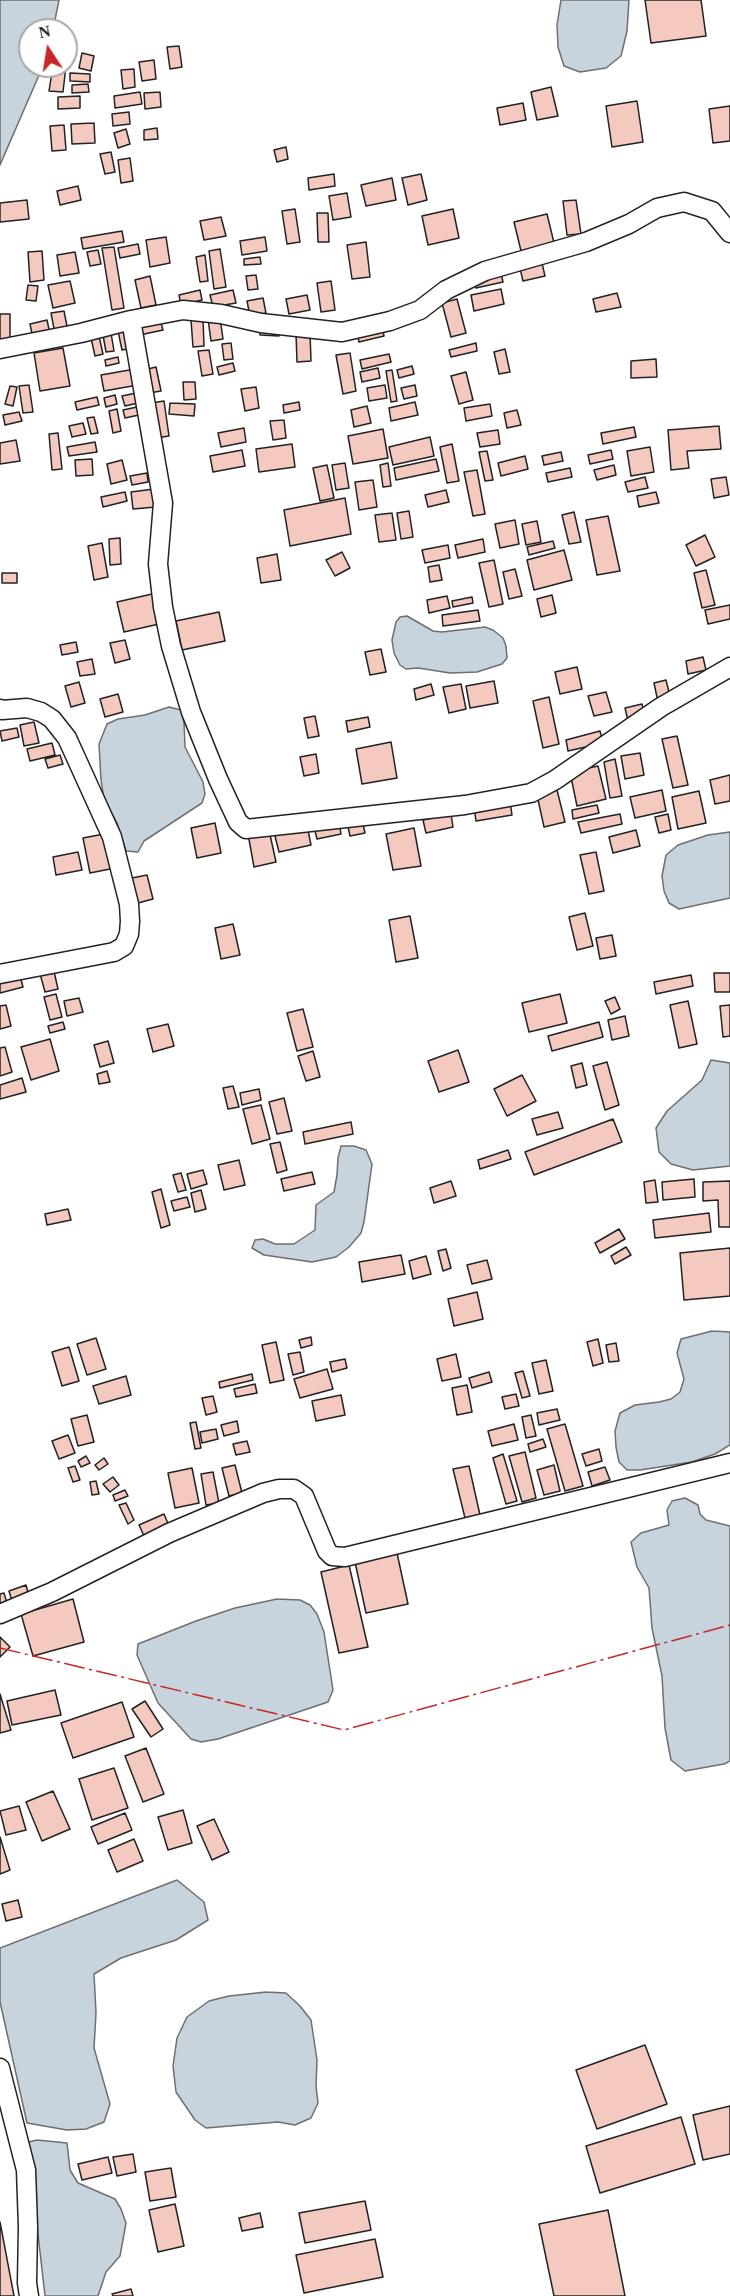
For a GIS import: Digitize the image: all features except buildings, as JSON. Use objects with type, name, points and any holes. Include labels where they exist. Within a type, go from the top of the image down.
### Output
[{"type":"street","points":[[0,349],[183,310],[221,314],[261,323],[342,332],[390,321],[420,310],[446,290],[485,271],[586,242],[629,224],[657,208],[684,202],[712,211],[730,233]]},
{"type":"street","points":[[132,320],[163,503],[158,564],[171,646],[191,712],[218,779],[238,822],[246,829],[465,805],[531,793],[555,780],[661,707],[730,667]]},
{"type":"street","points":[[0,709],[27,708],[41,712],[52,720],[67,738],[87,777],[112,837],[129,904],[130,921],[129,934],[124,946],[114,952],[0,974]]},
{"type":"street","points":[[0,1614],[52,1592],[169,1533],[263,1493],[279,1489],[294,1489],[304,1496],[327,1551],[332,1556],[345,1557],[730,1463]]},
{"type":"street","points":[[0,2068],[26,2170],[29,2296]]},
{"type":"shaded area","points":[[0,0],[59,0],[55,18],[18,18],[18,78],[38,78],[0,165]]},
{"type":"shaded area","points":[[561,0],[629,0],[627,31],[621,56],[606,68],[580,72],[564,66],[558,47],[557,25]]},
{"type":"shaded area","points":[[407,616],[433,631],[485,627],[493,630],[503,638],[507,658],[502,664],[477,672],[450,673],[418,668],[406,669],[400,665],[394,653],[392,640],[396,622],[400,617]]},
{"type":"shaded area","points":[[169,707],[181,710],[185,747],[203,782],[205,794],[202,803],[144,841],[138,852],[126,851],[117,823],[104,799],[99,744],[107,724],[118,719],[145,715]]},
{"type":"shaded area","points":[[730,832],[730,898],[679,909],[669,903],[664,891],[662,876],[666,855],[678,845],[708,835]]},
{"type":"shaded area","points":[[711,1060],[730,1063],[730,1166],[693,1170],[671,1164],[659,1152],[656,1128],[667,1111],[702,1080]]},
{"type":"shaded area","points":[[341,1146],[354,1146],[366,1150],[372,1164],[361,1233],[349,1247],[336,1257],[312,1262],[264,1255],[252,1248],[255,1240],[263,1239],[275,1244],[294,1244],[315,1230],[316,1205],[334,1192]]},
{"type":"shaded area","points":[[712,1331],[730,1332],[730,1445],[715,1454],[692,1462],[627,1470],[619,1462],[616,1447],[615,1431],[620,1413],[635,1405],[671,1399],[680,1392],[684,1379],[677,1353],[681,1339]]},
{"type":"shaded area","points":[[685,1498],[698,1505],[700,1514],[706,1520],[730,1526],[730,1761],[685,1771],[671,1760],[665,1728],[662,1676],[652,1628],[649,1588],[637,1567],[631,1542],[641,1533],[669,1525],[667,1510],[672,1501]]},
{"type":"shaded area","points":[[277,1599],[300,1600],[310,1605],[317,1614],[324,1632],[333,1690],[328,1702],[218,1739],[201,1742],[191,1739],[158,1703],[137,1655],[138,1644],[235,1608]]},
{"type":"shaded area","points":[[177,1880],[204,1902],[208,1920],[176,1940],[121,1958],[94,1974],[96,2013],[94,2048],[110,2104],[104,2122],[86,2129],[67,2130],[27,2123],[0,2002],[0,1948]]},
{"type":"shaded area","points":[[266,1992],[286,1993],[311,2020],[317,2060],[318,2103],[311,2118],[295,2125],[278,2122],[206,2128],[195,2120],[176,2092],[173,2066],[177,2038],[187,2017],[209,2001],[229,1996]]},
{"type":"shaded area","points":[[37,2140],[67,2143],[70,2170],[78,2183],[115,2199],[121,2209],[126,2223],[120,2256],[106,2272],[98,2296],[45,2296],[28,2146],[29,2142]]},
{"type":"power","points":[[0,1648],[344,1730],[730,1625]]}]
